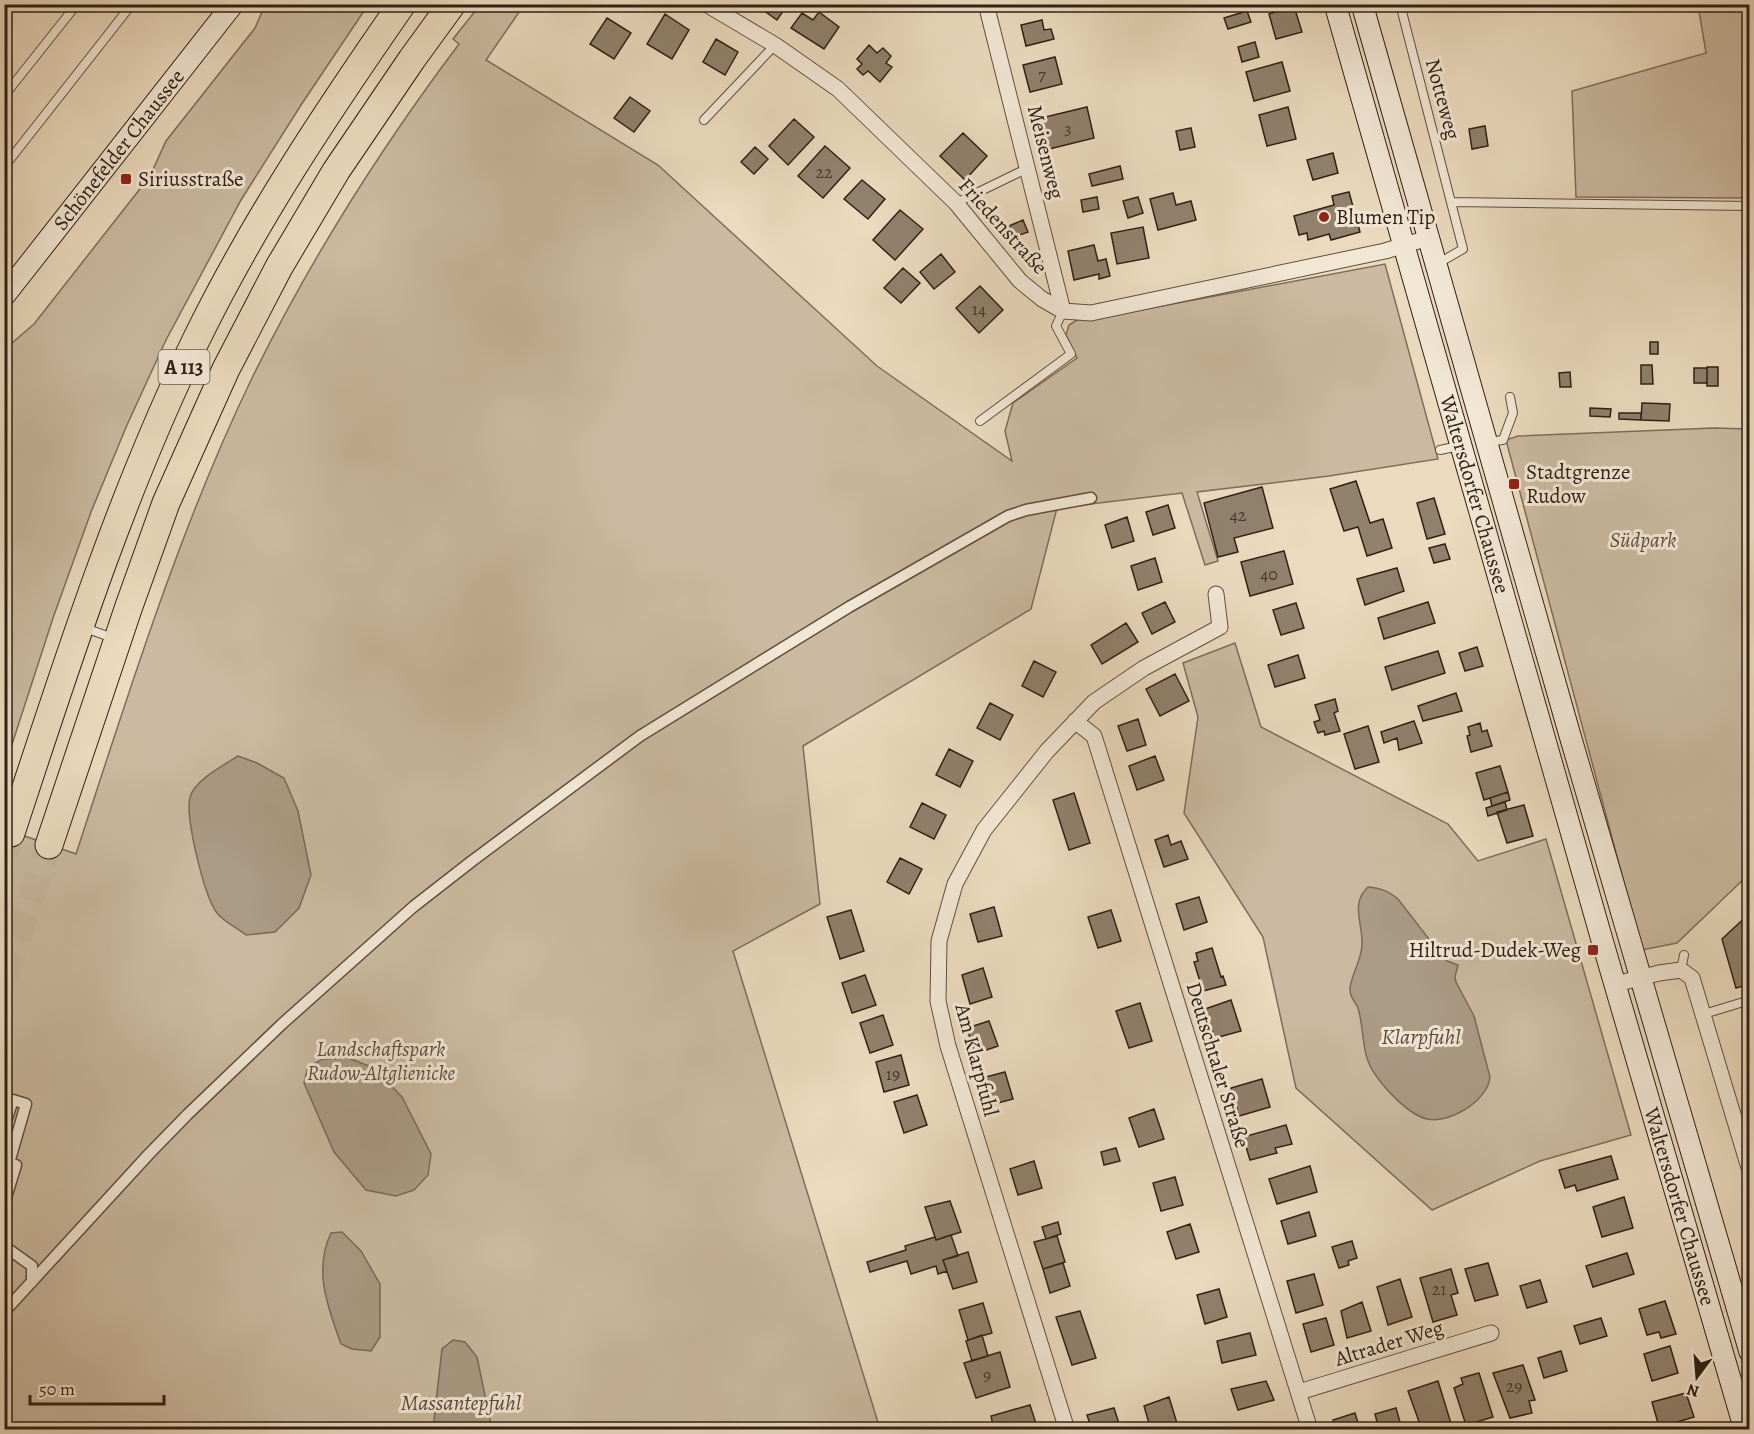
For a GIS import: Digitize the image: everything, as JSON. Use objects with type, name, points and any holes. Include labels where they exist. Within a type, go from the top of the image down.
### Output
[{"type":"highway","name":"A 113","points":[[49,845],[166,503],[226,369],[279,267],[336,171],[376,110],[452,4]]},
{"type":"highway","name":"A 113","points":[[11,833],[79,626],[131,486],[189,356],[245,246],[306,146],[398,10]]},
{"type":"main road","name":"Schönefelder Chaussee","points":[[4,296],[233,4]]},
{"type":"main road","name":"Waltersdorfer Chaussee","points":[[1335,4],[1405,245],[1467,428],[1616,984],[1744,1430]]},
{"type":"main road","name":"Waltersdorfer Chaussee","points":[[1362,4],[1436,264],[1467,428],[1487,442],[1749,1352]]},
{"type":"street","name":"Friedenstraße","points":[[706,4],[775,45],[838,89],[956,203],[1020,281],[1042,299],[1063,310],[1091,313],[1405,245],[1428,238]]},
{"type":"street","name":"Meisenweg","points":[[986,4],[1063,310]]},
{"type":"street","points":[[4,1312],[148,1154],[291,1016],[413,907],[602,763],[640,736],[849,607],[1008,516],[1026,510],[1091,498]]},
{"type":"street","name":"Am Klarpfuhl","points":[[1066,1430],[948,1046],[938,1001],[939,941],[955,884],[984,830],[1047,751],[1094,702],[1144,668],[1220,627],[1216,594]]},
{"type":"street","name":"Deutschtaler Straße","points":[[1075,721],[1094,736],[1310,1430]]},
{"type":"street","points":[[1616,984],[1640,978],[1682,962],[1692,978],[1704,1014],[1749,1171]]},
{"type":"street","points":[[4,1128],[13,1100],[26,1104],[9,1163],[16,1164],[4,1204]]},
{"type":"street","points":[[4,1245],[32,1266],[32,1282]]},
{"type":"street","name":"Altrader Weg","points":[[1299,1392],[1491,1334]]},
{"type":"lane","points":[[4,96],[77,4]]},
{"type":"lane","points":[[4,167],[132,4]]},
{"type":"lane","name":"Notteweg","points":[[1400,4],[1463,249],[1436,264]]},
{"type":"lane","points":[[704,120],[775,45]]},
{"type":"lane","points":[[956,203],[1029,168]]},
{"type":"lane","points":[[1452,202],[1749,206]]},
{"type":"lane","points":[[980,421],[1071,354],[1056,326],[1063,310]]},
{"type":"lane","points":[[1487,442],[1503,440],[1513,413],[1510,397]]},
{"type":"lane","points":[[1440,450],[1467,428]]},
{"type":"lane","points":[[79,626],[118,639]]},
{"type":"lane","points":[[1704,1014],[1749,1000]]},
{"type":"green space","points":[[265,5],[368,5],[241,200],[166,340],[91,512],[53,618],[5,766],[5,349],[34,324],[150,176],[166,141],[255,28]]},
{"type":"green space","name":"Landschaftspark Rudow-Altglienicke","points":[[480,5],[524,5],[486,60],[658,165],[877,366],[1012,461],[1005,431],[1013,403],[1077,358],[1066,335],[1069,325],[1077,320],[1385,264],[1438,459],[1329,476],[1197,492],[1218,561],[1205,565],[1182,493],[1057,508],[1031,609],[803,746],[820,904],[733,951],[880,1429],[5,1430],[5,829],[76,854],[135,673],[178,553],[252,378],[322,248],[401,124],[459,44],[453,39]]},
{"type":"green space","points":[[1698,5],[1749,5],[1749,198],[1576,197],[1572,91],[1706,53]]},
{"type":"green space","name":"Südpark","points":[[1714,428],[1749,429],[1749,874],[1677,943],[1642,950],[1506,440],[1518,436]]},
{"type":"green space","points":[[1235,643],[1261,727],[1448,824],[1478,861],[1546,839],[1631,1135],[1540,1161],[1432,1210],[1296,1088],[1263,937],[1184,813],[1198,717],[1183,663]]},
{"type":"water","points":[[238,756],[257,763],[284,778],[298,811],[311,875],[299,908],[275,932],[246,935],[217,913],[201,874],[193,838],[189,807],[193,791],[211,774]]},
{"type":"water","name":"Klarpfuhl","points":[[1368,887],[1384,890],[1398,899],[1442,956],[1447,961],[1458,965],[1456,982],[1474,1016],[1490,1077],[1488,1086],[1475,1102],[1446,1118],[1427,1119],[1400,1103],[1383,1085],[1367,1058],[1360,1014],[1350,991],[1362,950],[1358,907]]},
{"type":"water","points":[[348,1058],[374,1068],[402,1097],[431,1154],[428,1175],[414,1190],[396,1196],[366,1190],[334,1152],[304,1083],[308,1067],[323,1059]]},
{"type":"water","points":[[342,1232],[361,1251],[380,1284],[380,1337],[371,1351],[352,1349],[341,1344],[327,1303],[323,1261],[331,1233]]},
{"type":"water","name":"Massantepfuhl","points":[[453,1340],[465,1342],[477,1357],[492,1429],[433,1429],[442,1349]]},
{"type":"building","points":[[762,4],[788,4],[777,20],[760,8]]},
{"type":"building","points":[[1181,4],[1194,4],[1195,8],[1183,11]]},
{"type":"building","points":[[1294,6],[1302,32],[1276,39],[1269,14]]},
{"type":"building","points":[[1247,11],[1251,22],[1228,29],[1224,18]]},
{"type":"building","points":[[819,12],[839,27],[824,49],[791,28],[802,13],[813,20]]},
{"type":"building","points":[[665,14],[689,30],[672,59],[647,44]]},
{"type":"building","points":[[607,18],[631,33],[614,59],[590,44]]},
{"type":"building","points":[[1042,20],[1044,30],[1051,29],[1054,39],[1026,46],[1021,25]]},
{"type":"building","points":[[716,39],[738,52],[725,75],[703,62]]},
{"type":"building","points":[[1255,42],[1259,57],[1242,62],[1238,47]]},
{"type":"building","points":[[869,45],[877,53],[883,48],[891,56],[886,63],[892,67],[880,82],[868,71],[863,75],[857,69],[862,64],[857,59]]},
{"type":"building","points":[[1055,57],[1062,84],[1030,92],[1023,65]]},
{"type":"building","points":[[1282,62],[1290,91],[1254,101],[1246,72]]},
{"type":"building","points":[[630,97],[650,111],[634,132],[614,118]]},
{"type":"building","points":[[1087,107],[1094,138],[1049,149],[1041,118]]},
{"type":"building","points":[[1288,107],[1296,139],[1267,146],[1259,115]]},
{"type":"building","points":[[794,119],[814,137],[788,165],[769,146]]},
{"type":"building","points":[[1485,126],[1488,146],[1472,149],[1469,129]]},
{"type":"building","points":[[1191,128],[1195,147],[1180,150],[1176,131]]},
{"type":"building","points":[[963,133],[987,156],[965,180],[940,156]]},
{"type":"building","points":[[825,146],[850,168],[823,198],[798,176]]},
{"type":"building","points":[[755,147],[768,159],[754,174],[741,162]]},
{"type":"building","points":[[1333,153],[1338,173],[1313,180],[1307,160]]},
{"type":"building","points":[[1120,166],[1123,179],[1092,186],[1089,174]]},
{"type":"building","points":[[862,180],[885,199],[868,219],[844,199]]},
{"type":"building","points":[[1349,192],[1360,232],[1331,240],[1329,234],[1308,240],[1307,233],[1299,235],[1294,216],[1334,205],[1332,196]]},
{"type":"building","points":[[1173,193],[1176,205],[1191,201],[1196,220],[1158,230],[1150,199]]},
{"type":"building","points":[[1097,197],[1099,209],[1083,212],[1081,200]]},
{"type":"building","points":[[1138,197],[1143,213],[1128,218],[1123,201]]},
{"type":"building","points":[[900,210],[923,229],[895,260],[873,240]]},
{"type":"building","points":[[1023,220],[1028,232],[1014,237],[1009,226]]},
{"type":"building","points":[[1143,227],[1149,258],[1117,264],[1111,233]]},
{"type":"building","points":[[1094,245],[1098,261],[1106,259],[1110,276],[1099,279],[1099,274],[1074,280],[1068,251]]},
{"type":"building","points":[[941,254],[955,272],[934,289],[920,272]]},
{"type":"building","points":[[903,268],[920,283],[901,303],[884,288]]},
{"type":"building","points":[[980,286],[1003,310],[979,333],[956,308]]},
{"type":"building","points":[[1650,342],[1658,342],[1658,354],[1650,354]]},
{"type":"building","points":[[1641,365],[1652,365],[1653,384],[1641,384]]},
{"type":"building","points":[[1707,367],[1718,367],[1718,386],[1707,386]]},
{"type":"building","points":[[1694,368],[1707,368],[1707,383],[1694,383]]},
{"type":"building","points":[[1570,372],[1571,387],[1560,387],[1559,373]]},
{"type":"building","points":[[1642,403],[1670,404],[1669,421],[1641,420]]},
{"type":"building","points":[[1590,408],[1611,409],[1610,417],[1590,416]]},
{"type":"building","points":[[1619,413],[1641,413],[1641,420],[1619,419]]},
{"type":"building","points":[[1356,481],[1370,523],[1383,519],[1392,548],[1367,556],[1358,527],[1344,531],[1330,489]]},
{"type":"building","points":[[1262,487],[1273,528],[1234,538],[1238,552],[1218,557],[1204,503]]},
{"type":"building","points":[[1434,498],[1445,534],[1427,539],[1417,503]]},
{"type":"building","points":[[1168,505],[1175,528],[1153,535],[1146,512]]},
{"type":"building","points":[[1127,517],[1134,541],[1112,548],[1105,525]]},
{"type":"building","points":[[1445,544],[1450,559],[1434,563],[1429,548]]},
{"type":"building","points":[[1284,551],[1293,584],[1250,596],[1241,562]]},
{"type":"building","points":[[1155,558],[1162,582],[1138,590],[1131,566]]},
{"type":"building","points":[[1397,568],[1404,591],[1365,605],[1357,579]]},
{"type":"building","points":[[1165,602],[1175,622],[1152,634],[1142,613]]},
{"type":"building","points":[[1428,602],[1435,623],[1384,639],[1378,618]]},
{"type":"building","points":[[1296,603],[1304,628],[1281,635],[1273,610]]},
{"type":"building","points":[[1126,623],[1138,642],[1102,664],[1091,645]]},
{"type":"building","points":[[1477,647],[1483,666],[1465,671],[1459,653]]},
{"type":"building","points":[[1438,651],[1445,673],[1392,690],[1385,667]]},
{"type":"building","points":[[1298,655],[1305,678],[1275,687],[1268,665]]},
{"type":"building","points":[[1034,661],[1056,672],[1043,697],[1022,686]]},
{"type":"building","points":[[1175,674],[1189,701],[1160,716],[1146,689]]},
{"type":"building","points":[[1456,693],[1462,711],[1423,721],[1418,706]]},
{"type":"building","points":[[1335,699],[1338,711],[1334,713],[1340,731],[1325,735],[1324,731],[1318,733],[1314,722],[1320,720],[1315,705]]},
{"type":"building","points":[[990,703],[1013,715],[1000,740],[977,728]]},
{"type":"building","points":[[1138,719],[1146,745],[1127,751],[1118,726]]},
{"type":"building","points":[[1414,721],[1422,743],[1399,750],[1397,738],[1384,743],[1381,732]]},
{"type":"building","points":[[1480,723],[1482,732],[1487,730],[1492,746],[1471,752],[1467,736],[1470,735],[1468,727]]},
{"type":"building","points":[[1368,726],[1379,762],[1355,769],[1344,734]]},
{"type":"building","points":[[949,749],[973,761],[960,787],[936,775]]},
{"type":"building","points":[[1155,756],[1164,780],[1137,790],[1129,766]]},
{"type":"building","points":[[1500,766],[1508,792],[1484,800],[1476,773]]},
{"type":"building","points":[[1508,792],[1510,800],[1492,806],[1490,798]]},
{"type":"building","points":[[1074,793],[1090,843],[1069,850],[1053,800]]},
{"type":"building","points":[[1505,802],[1507,810],[1488,816],[1486,808]]},
{"type":"building","points":[[922,803],[946,815],[934,839],[910,827]]},
{"type":"building","points":[[1524,805],[1533,836],[1507,843],[1497,812]]},
{"type":"building","points":[[1168,835],[1171,845],[1181,841],[1188,859],[1164,867],[1155,840]]},
{"type":"building","points":[[900,858],[922,869],[909,894],[887,882]]},
{"type":"building","points":[[1199,897],[1207,922],[1184,930],[1176,904]]},
{"type":"building","points":[[994,907],[1002,936],[978,942],[970,914]]},
{"type":"building","points":[[851,910],[864,951],[840,959],[827,917]]},
{"type":"building","points":[[1111,910],[1121,941],[1098,948],[1088,917]]},
{"type":"building","points":[[1750,913],[1750,984],[1736,988],[1722,939]]},
{"type":"building","points":[[1212,948],[1221,977],[1223,976],[1226,985],[1203,991],[1194,962],[1198,961],[1196,953]]},
{"type":"building","points":[[983,968],[992,997],[970,1004],[962,975]]},
{"type":"building","points":[[865,975],[876,1005],[852,1013],[842,983]]},
{"type":"building","points":[[1231,1000],[1241,1031],[1215,1038],[1205,1009]]},
{"type":"building","points":[[1140,1003],[1152,1041],[1129,1048],[1116,1011]]},
{"type":"building","points":[[883,1015],[893,1045],[870,1053],[860,1023]]},
{"type":"building","points":[[1750,1017],[1750,1039],[1744,1019]]},
{"type":"building","points":[[989,1021],[998,1046],[975,1054],[967,1028]]},
{"type":"building","points":[[901,1055],[909,1085],[884,1092],[876,1062]]},
{"type":"building","points":[[1005,1072],[1013,1099],[990,1105],[982,1078]]},
{"type":"building","points":[[1262,1079],[1270,1107],[1239,1116],[1231,1088]]},
{"type":"building","points":[[917,1095],[927,1125],[904,1133],[894,1102]]},
{"type":"building","points":[[1154,1109],[1164,1139],[1139,1147],[1129,1118]]},
{"type":"building","points":[[1286,1125],[1292,1144],[1275,1148],[1277,1153],[1250,1160],[1243,1137]]},
{"type":"building","points":[[1116,1148],[1120,1161],[1104,1165],[1101,1152]]},
{"type":"building","points":[[1611,1156],[1618,1179],[1577,1191],[1575,1185],[1565,1188],[1559,1170]]},
{"type":"building","points":[[1034,1161],[1042,1188],[1018,1195],[1010,1169]]},
{"type":"building","points":[[1310,1166],[1317,1192],[1277,1204],[1269,1179]]},
{"type":"building","points":[[1175,1177],[1183,1205],[1161,1211],[1153,1183]]},
{"type":"building","points":[[1624,1197],[1633,1228],[1602,1237],[1593,1207]]},
{"type":"building","points":[[950,1201],[961,1232],[936,1240],[925,1207]]},
{"type":"building","points":[[1309,1212],[1316,1236],[1288,1244],[1281,1221]]},
{"type":"building","points":[[1058,1222],[1061,1234],[1046,1239],[1042,1227]]},
{"type":"building","points":[[1190,1224],[1199,1252],[1176,1259],[1167,1232]]},
{"type":"building","points":[[951,1235],[958,1256],[943,1260],[947,1271],[938,1274],[936,1266],[911,1274],[907,1261],[870,1272],[867,1262],[906,1250],[905,1246]]},
{"type":"building","points":[[1057,1236],[1065,1262],[1043,1269],[1034,1242]]},
{"type":"building","points":[[1352,1241],[1357,1258],[1348,1261],[1349,1265],[1339,1268],[1332,1247]]},
{"type":"building","points":[[968,1252],[977,1282],[953,1289],[943,1260]]},
{"type":"building","points":[[1627,1253],[1634,1274],[1593,1287],[1586,1266]]},
{"type":"building","points":[[1063,1263],[1070,1286],[1050,1293],[1043,1269]]},
{"type":"building","points":[[1488,1263],[1498,1295],[1475,1301],[1465,1269]]},
{"type":"building","points":[[1451,1269],[1458,1293],[1451,1295],[1457,1315],[1433,1322],[1420,1278]]},
{"type":"building","points":[[1314,1274],[1323,1305],[1296,1313],[1287,1281]]},
{"type":"building","points":[[1400,1279],[1412,1317],[1388,1325],[1377,1287]]},
{"type":"building","points":[[1540,1280],[1547,1302],[1527,1308],[1520,1286]]},
{"type":"building","points":[[1219,1289],[1227,1317],[1205,1324],[1197,1295]]},
{"type":"building","points":[[1665,1301],[1676,1334],[1661,1338],[1659,1332],[1647,1335],[1639,1309]]},
{"type":"building","points":[[1362,1302],[1371,1331],[1347,1338],[1341,1311]]},
{"type":"building","points":[[983,1303],[992,1333],[968,1340],[959,1310]]},
{"type":"building","points":[[1080,1311],[1096,1358],[1072,1365],[1056,1317]]},
{"type":"building","points":[[1326,1318],[1334,1345],[1311,1352],[1303,1324]]},
{"type":"building","points":[[1601,1318],[1607,1336],[1580,1344],[1574,1326]]},
{"type":"building","points":[[1250,1333],[1256,1355],[1222,1363],[1217,1341]]},
{"type":"building","points":[[982,1335],[988,1356],[972,1361],[966,1341]]},
{"type":"building","points":[[1670,1346],[1678,1373],[1652,1381],[1644,1354]]},
{"type":"building","points":[[1561,1351],[1567,1371],[1544,1378],[1538,1358]]},
{"type":"building","points":[[1000,1352],[1010,1387],[976,1398],[964,1363]]},
{"type":"building","points":[[1523,1365],[1535,1400],[1529,1401],[1532,1413],[1510,1418],[1493,1373]]},
{"type":"building","points":[[1479,1373],[1493,1417],[1466,1425],[1454,1388],[1463,1384],[1461,1378]]},
{"type":"building","points":[[1266,1381],[1274,1400],[1238,1410],[1231,1389]]},
{"type":"building","points":[[1438,1381],[1453,1430],[1422,1430],[1408,1391]]},
{"type":"building","points":[[1686,1393],[1694,1417],[1677,1422],[1678,1426],[1660,1430],[1652,1402]]},
{"type":"building","points":[[1169,1397],[1179,1430],[1151,1430],[1144,1406]]},
{"type":"building","points":[[1030,1405],[1038,1430],[994,1430],[991,1416]]},
{"type":"building","points":[[1114,1408],[1121,1430],[1092,1430],[1087,1415]]},
{"type":"building","points":[[1396,1408],[1402,1429],[1379,1430],[1375,1414]]},
{"type":"building","points":[[1355,1413],[1360,1430],[1336,1430],[1333,1420]]},
{"type":"tunnel","points":[[4,854],[11,833]]},
{"type":"tunnel","points":[[4,978],[49,845]]},
{"type":"place","name":"Siriusstraße","points":[[126,179]]},
{"type":"place","name":"Blumen Tip","points":[[1324,217]]},
{"type":"place","name":"Stadtgrenze Rudow","points":[[1514,484]]},
{"type":"place","name":"Hiltrud-Dudek-Weg","points":[[1593,950]]}]
